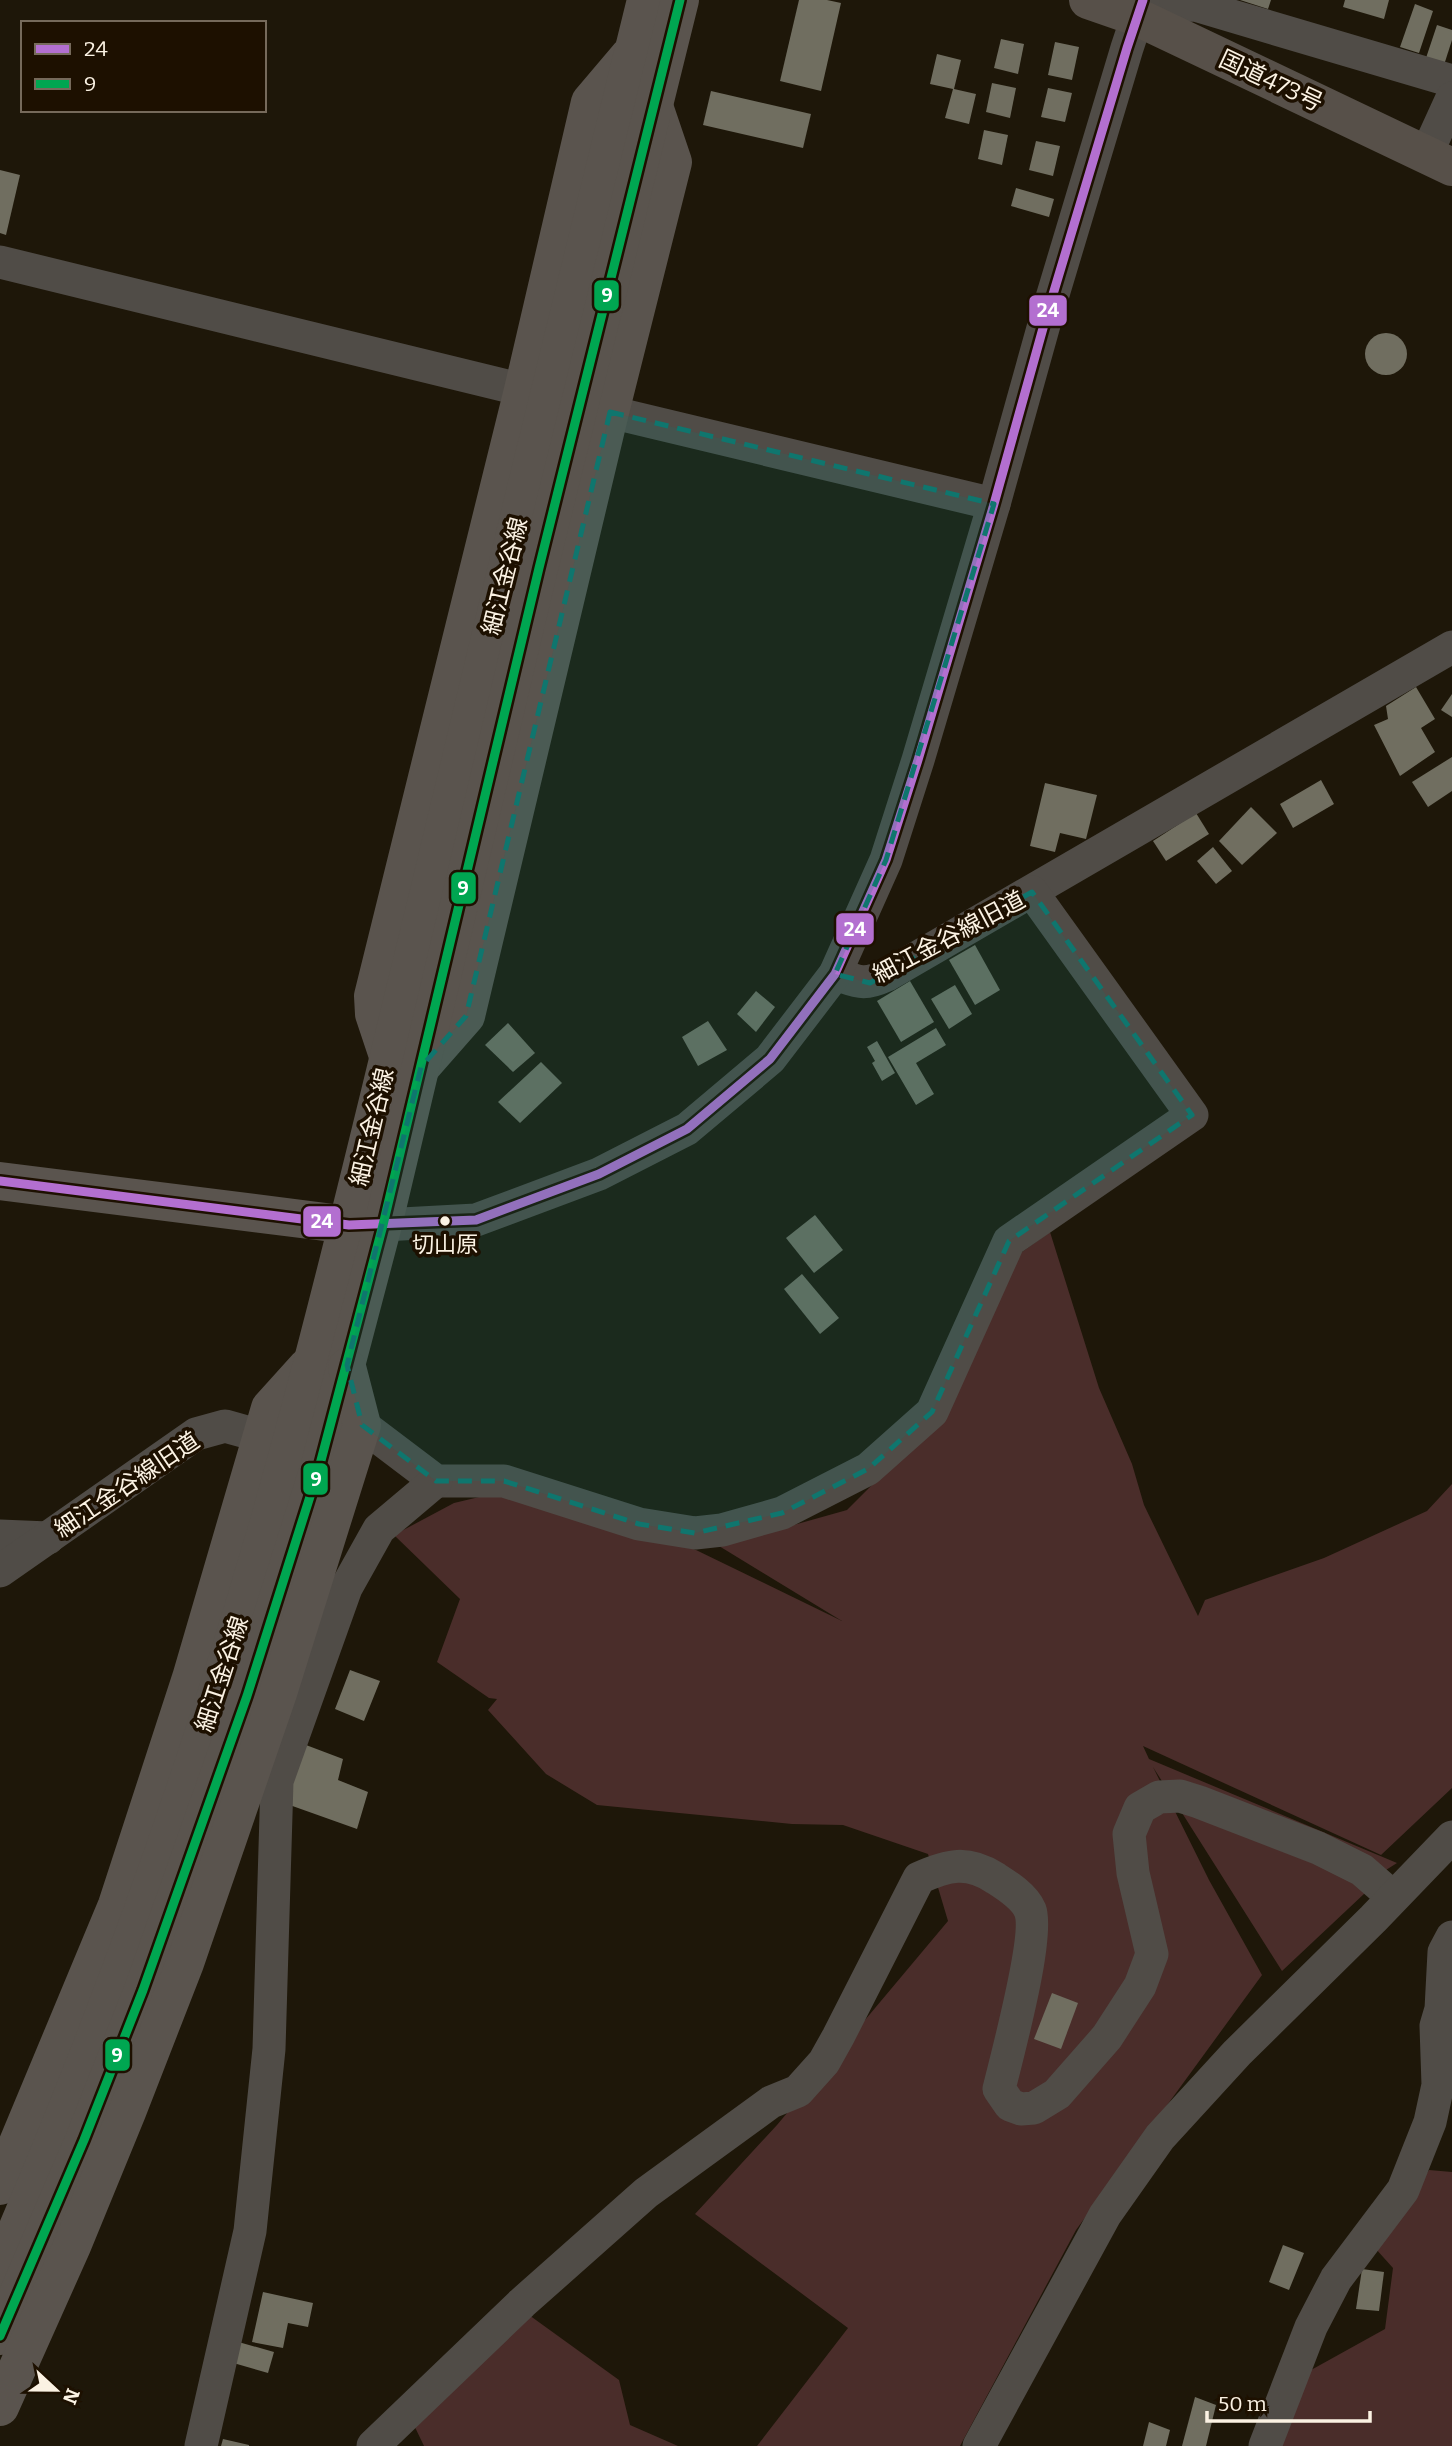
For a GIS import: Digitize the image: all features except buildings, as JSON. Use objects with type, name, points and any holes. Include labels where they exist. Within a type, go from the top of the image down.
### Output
[{"type":"highway","name":"国道473号","points":[[1088,0],[1152,8],[1439,161]]},
{"type":"main road","name":"細江金谷線","points":[[0,2336],[85,2140],[143,1990],[198,1838],[288,1570],[329,1363],[405,1062],[646,0]]},
{"type":"main road","name":"細江金谷線","points":[[405,1062],[539,568],[680,0]]},
{"type":"main road","points":[[633,51],[590,102],[523,390],[373,996],[374,1014],[405,1062],[466,1016],[610,412],[673,162],[654,106]]},
{"type":"main road","points":[[0,1181],[366,1225]]},
{"type":"main road","name":"細江金谷線","points":[[0,2269],[105,2010],[188,1780],[267,1528],[329,1363]]},
{"type":"main road","points":[[0,2186],[117,1905],[191,1678],[270,1408],[329,1363],[362,1425],[278,1693],[185,1963],[127,2112],[72,2246],[0,2407]]},
{"type":"street","points":[[835,974],[886,860],[994,504],[1045,321],[1152,8],[1195,5],[1452,81]]},
{"type":"street","points":[[1439,161],[1452,98]]},
{"type":"street","points":[[0,262],[523,390]]},
{"type":"street","points":[[610,412],[994,504]]},
{"type":"street","name":"細江金谷線旧道","points":[[366,1225],[476,1220],[599,1174],[687,1129],[770,1059],[835,974],[870,983],[887,975],[1452,646]]},
{"type":"street","points":[[362,1425],[436,1481],[504,1481],[639,1524],[695,1533],[722,1530],[782,1513],[868,1469],[932,1412],[1009,1241],[1192,1115],[1032,892]]},
{"type":"street","name":"細江金谷線旧道","points":[[0,1571],[196,1434],[225,1426],[261,1436]]},
{"type":"street","points":[[201,2446],[250,2231],[269,2049],[277,1781],[346,1588],[379,1529],[436,1481]]},
{"type":"street","points":[[0,1536],[48,1538]]},
{"type":"street","points":[[373,2446],[522,2303],[646,2193],[771,2102],[798,2091],[824,2062],[919,1878],[938,1870],[968,1865],[989,1874],[1012,1889],[1030,1910],[1032,1940],[999,2089],[1010,2105],[1021,2109],[1034,2108],[1057,2094],[1107,2037],[1140,1986],[1152,1954],[1133,1873],[1129,1834],[1140,1808],[1160,1797],[1180,1797],[1199,1802],[1318,1848],[1362,1870],[1393,1897]]},
{"type":"street","points":[[979,2446],[1105,2215],[1160,2137],[1237,2053],[1452,1837]]},
{"type":"street","points":[[1265,2446],[1311,2327],[1336,2279],[1403,2190],[1430,2122],[1438,2085],[1436,2026],[1441,2009],[1444,1952],[1452,1937]]},
{"type":"highlighted area","points":[[610,412],[994,504],[886,860],[835,974],[870,983],[1032,892],[1192,1115],[1009,1241],[932,1412],[868,1469],[782,1513],[695,1533],[639,1524],[504,1481],[436,1481],[362,1425],[347,1365],[421,1067],[466,1016]]},
{"type":"shaded area","points":[[1050,1232],[1099,1388],[1132,1464],[1144,1505],[1198,1616],[1205,1600],[1324,1558],[1427,1511],[1452,1484],[1452,1788],[1381,1855],[1143,1746],[1149,1759],[1397,1863],[1378,1875],[1365,1893],[1282,1971],[1153,1767],[1209,1880],[1262,1975],[1076,2230],[960,2446],[757,2446],[848,2328],[695,2214],[777,2125],[948,1921],[928,1854],[843,1825],[792,1824],[597,1805],[546,1774],[488,1710],[497,1699],[489,1698],[437,1662],[460,1599],[394,1535],[454,1503],[496,1493],[554,1506],[696,1550],[842,1621],[719,1546],[847,1510],[931,1426],[1012,1259]]},
{"type":"shaded area","points":[[1429,2170],[1452,2172],[1452,2446],[1257,2446],[1302,2375],[1385,2329],[1393,2268],[1375,2248]]},
{"type":"shaded area","points":[[529,2315],[619,2380],[630,2425],[678,2446],[424,2446],[412,2421]]},
{"type":"transit line","name":"9","points":[[0,2336],[84,2140],[143,1990],[247,1696],[319,1468],[383,1225],[539,568],[680,0]]},
{"type":"transit line","name":"24","points":[[0,1181],[349,1225],[476,1220],[599,1174],[687,1129],[770,1059],[835,974],[886,860],[1143,0]]},
{"type":"place","name":"切山原","points":[[445,1221]]}]
